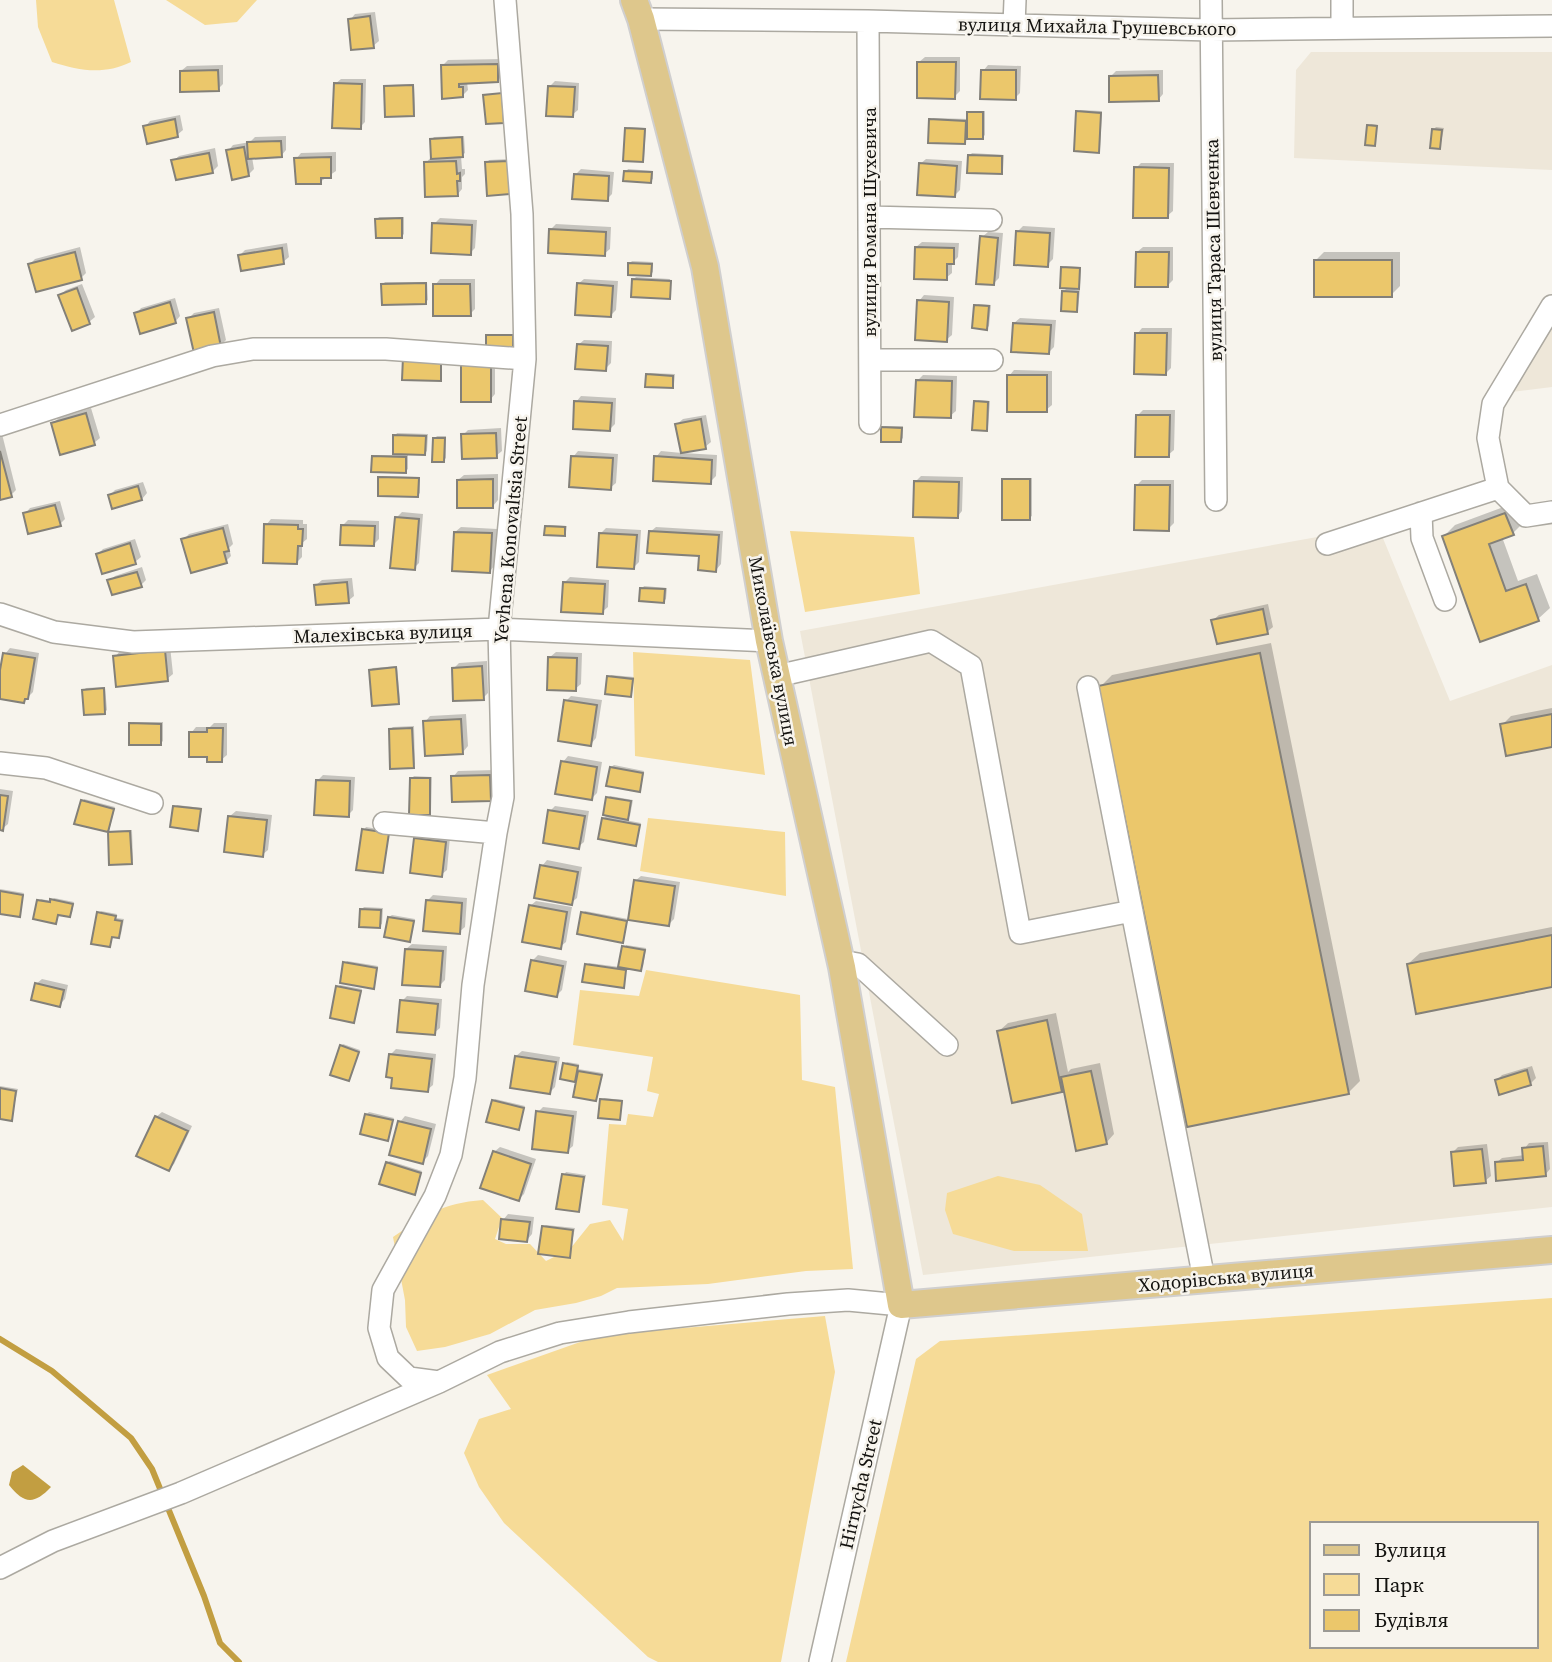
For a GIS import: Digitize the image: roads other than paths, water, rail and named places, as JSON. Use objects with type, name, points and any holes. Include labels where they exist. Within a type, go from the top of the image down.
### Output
[{"type":"main road","name":"Миколаївська вулиця","points":[[637,10],[705,267],[769,641],[841,961],[901,1305]]},
{"type":"main road","name":"Ходорівська вулиця","points":[[901,1305],[1552,1250]]},
{"type":"street","name":"Yevhena Konovaltsia Street","points":[[439,1382],[409,1378],[387,1359],[379,1328],[383,1290],[435,1196],[451,1155],[465,1078],[473,985],[495,833],[503,797],[499,629],[524,359],[522,214],[505,0]]},
{"type":"street","points":[[1014,25],[1015,0]]},
{"type":"street","name":"вулиця Тараса Шевченка","points":[[1211,0],[1216,500]]},
{"type":"street","points":[[1342,0],[1342,28]]},
{"type":"street","name":"вулиця Михайла Грушевського","points":[[637,10],[731,10],[868,21],[1211,30],[1552,26]]},
{"type":"street","name":"вулиця Романа Шухевича","points":[[868,21],[870,423]]},
{"type":"street","points":[[869,217],[991,220]]},
{"type":"street","points":[[1552,306],[1493,404],[1488,438],[1498,488],[1526,516],[1552,512]]},
{"type":"street","points":[[0,425],[212,356],[253,349],[386,349],[524,359]]},
{"type":"street","points":[[870,360],[992,360]]},
{"type":"street","points":[[1327,544],[1498,488]]},
{"type":"street","points":[[1421,513],[1422,538],[1445,600]]},
{"type":"street","name":"Малехівська вулиця","points":[[0,614],[54,632],[133,642],[499,629],[769,641]]},
{"type":"street","points":[[777,676],[931,641],[971,666],[1020,933],[1132,911]]},
{"type":"street","points":[[1088,687],[1204,1279]]},
{"type":"street","points":[[0,763],[46,768],[152,803]]},
{"type":"street","points":[[384,823],[495,833]]},
{"type":"street","points":[[841,961],[858,964],[947,1045]]},
{"type":"street","points":[[0,1568],[53,1541],[181,1493],[439,1382],[500,1352],[560,1333],[629,1322],[848,1300],[901,1305]]},
{"type":"street","name":"Hirnycha Street","points":[[820,1662],[901,1305]]},
{"type":"waterway","points":[[0,1339],[52,1371],[131,1438],[152,1469],[204,1596],[220,1643],[239,1662]]}]
